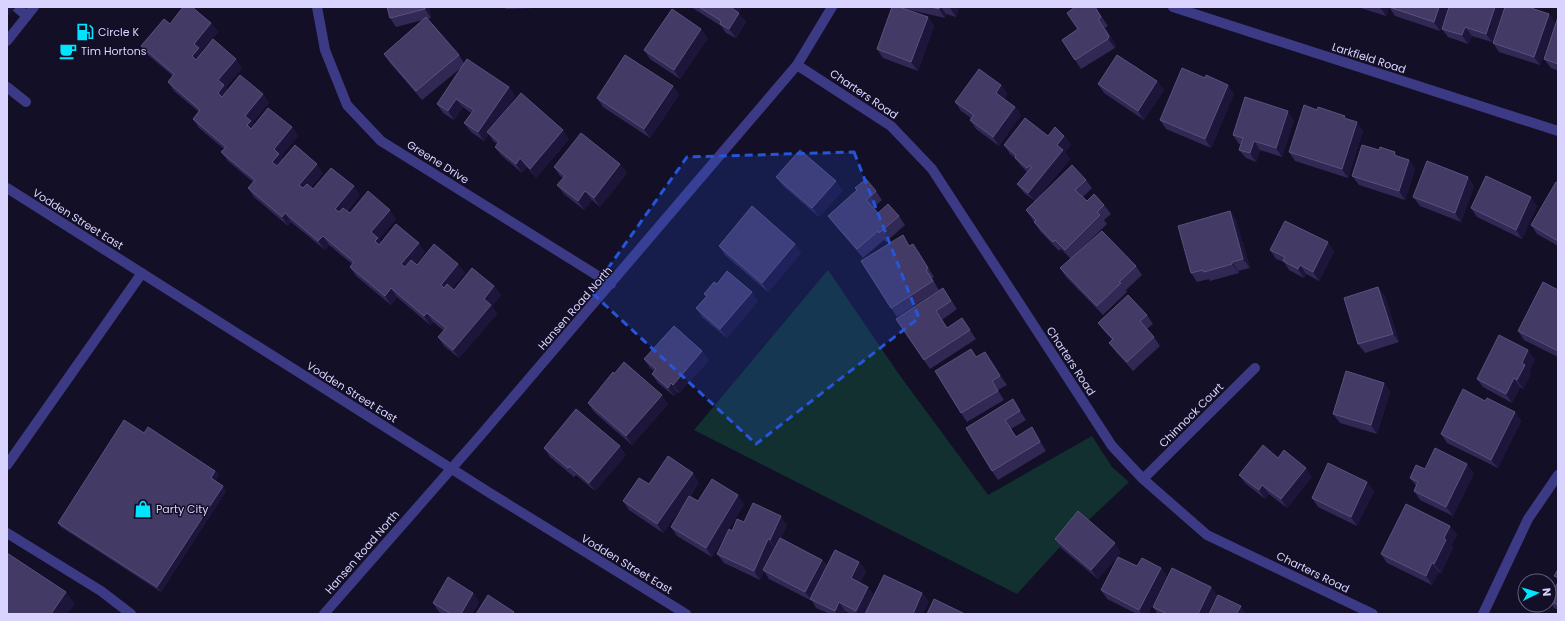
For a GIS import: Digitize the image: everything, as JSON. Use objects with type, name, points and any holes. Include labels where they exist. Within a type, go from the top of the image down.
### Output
[{"type":"street","points":[[16,7],[27,16]]},
{"type":"street","points":[[8,39],[34,7]]},
{"type":"street","name":"Greene Drive","points":[[317,7],[325,50],[347,105],[381,141],[611,284]]},
{"type":"street","name":"Hansen Road North","points":[[324,614],[611,284],[797,65],[832,7]]},
{"type":"street","name":"Larkfield Road","points":[[1173,7],[1558,131]]},
{"type":"street","name":"Charters Road","points":[[797,65],[890,126],[932,169],[1112,446],[1143,480],[1207,535],[1373,614]]},
{"type":"street","points":[[7,87],[26,102]]},
{"type":"street","name":"Vodden Street East","points":[[7,188],[451,469],[686,614]]},
{"type":"street","points":[[7,465],[142,274]]},
{"type":"street","name":"Chinnock Court","points":[[1143,480],[1255,368]]},
{"type":"street","points":[[1483,614],[1528,519],[1558,475]]},
{"type":"street","points":[[7,533],[101,591],[130,614]]},
{"type":"highlighted area","points":[[854,152],[919,318],[756,444],[591,292],[687,157]]},
{"type":"green space","points":[[828,270],[898,373],[988,495],[1092,436],[1112,467],[1129,482],[1059,548],[1017,594],[694,430]]},
{"type":"building","points":[[183,7],[192,7],[211,23],[194,44],[199,48],[192,56],[196,60],[213,39],[236,59],[218,80],[224,85],[218,93],[222,97],[240,75],[263,94],[245,116],[251,121],[247,125],[251,129],[268,108],[292,127],[274,149],[279,154],[272,162],[277,166],[295,145],[317,164],[299,185],[303,188],[307,184],[313,189],[331,168],[354,186],[335,209],[339,212],[343,208],[350,213],[368,191],[390,210],[371,232],[378,238],[375,241],[379,245],[396,224],[419,243],[401,264],[405,267],[411,260],[417,265],[434,244],[458,264],[441,285],[444,288],[447,284],[454,290],[472,268],[494,286],[484,299],[491,305],[453,350],[438,337],[446,328],[427,313],[424,316],[391,288],[385,296],[350,267],[354,262],[323,236],[318,241],[285,213],[282,217],[248,188],[255,180],[221,152],[226,147],[193,119],[200,110],[168,82],[174,74],[141,46],[164,19],[170,24]]},
{"type":"building","points":[[387,7],[425,7],[425,9],[390,18]]},
{"type":"building","points":[[699,7],[730,7],[739,13],[729,29],[720,24],[721,21]]},
{"type":"building","points":[[892,7],[899,7],[928,17],[911,62],[877,49]]},
{"type":"building","points":[[1075,7],[1095,7],[1101,17],[1098,19],[1109,36],[1108,39],[1075,60],[1062,40],[1078,29],[1067,13]]},
{"type":"building","points":[[1389,7],[1439,7],[1434,22]]},
{"type":"building","points":[[1449,7],[1495,7],[1486,34],[1465,27],[1462,35],[1442,29]]},
{"type":"building","points":[[1505,7],[1528,7],[1549,14],[1534,57],[1493,43]]},
{"type":"building","points":[[672,9],[701,29],[674,70],[644,50]]},
{"type":"building","points":[[426,17],[459,55],[416,91],[384,54]]},
{"type":"building","points":[[1558,17],[1558,64],[1544,59]]},
{"type":"building","points":[[625,55],[673,86],[644,129],[597,98]]},
{"type":"building","points":[[1117,55],[1157,81],[1138,111],[1098,84]]},
{"type":"building","points":[[467,59],[509,87],[478,132],[464,123],[474,110],[456,99],[448,111],[437,104]]},
{"type":"building","points":[[1182,68],[1205,78],[1206,75],[1228,85],[1205,139],[1160,120]]},
{"type":"building","points":[[979,69],[1001,85],[996,93],[1015,107],[993,137],[970,120],[974,115],[955,102]]},
{"type":"building","points":[[521,93],[563,130],[530,169],[520,158],[516,164],[495,147],[499,142],[487,132]]},
{"type":"building","points":[[1245,97],[1288,111],[1276,148],[1254,141],[1250,153],[1239,150],[1243,138],[1233,135]]},
{"type":"building","points":[[1304,105],[1317,110],[1318,107],[1345,116],[1344,118],[1357,122],[1342,169],[1289,152]]},
{"type":"building","points":[[1025,118],[1048,136],[1055,127],[1064,136],[1057,145],[1063,150],[1028,193],[1017,184],[1031,168],[1030,165],[1027,168],[1015,158],[1016,155],[1004,145]]},
{"type":"building","points":[[581,133],[620,164],[594,198],[585,191],[578,201],[557,185],[565,176],[554,167]]},
{"type":"building","points":[[1362,145],[1379,150],[1380,147],[1395,152],[1394,155],[1409,160],[1399,191],[1352,176]]},
{"type":"building","points":[[800,150],[836,181],[812,208],[776,177]]},
{"type":"building","points":[[1427,161],[1468,177],[1455,213],[1413,197]]},
{"type":"building","points":[[1072,165],[1086,180],[1075,190],[1087,201],[1094,194],[1104,205],[1097,212],[1100,215],[1065,250],[1055,240],[1053,242],[1034,222],[1036,220],[1026,210]]},
{"type":"building","points":[[1486,176],[1531,197],[1516,230],[1471,208]]},
{"type":"building","points":[[866,179],[876,191],[866,200],[878,213],[888,204],[899,216],[857,249],[828,216],[857,190],[855,188]]},
{"type":"building","points":[[1556,182],[1558,183],[1558,241],[1531,225]]},
{"type":"building","points":[[752,206],[795,244],[762,283],[719,246]]},
{"type":"building","points":[[1230,211],[1243,259],[1232,262],[1232,264],[1204,272],[1203,270],[1191,273],[1178,226]]},
{"type":"building","points":[[1285,221],[1328,242],[1313,272],[1300,265],[1298,269],[1283,261],[1285,257],[1270,250]]},
{"type":"building","points":[[1102,231],[1136,266],[1097,306],[1060,268]]},
{"type":"building","points":[[903,235],[909,246],[913,244],[928,268],[926,270],[933,281],[891,308],[861,261]]},
{"type":"building","points":[[727,271],[752,292],[720,329],[696,308],[707,296],[704,294],[714,282],[717,284]]},
{"type":"building","points":[[1543,282],[1558,290],[1558,351],[1518,331]]},
{"type":"building","points":[[1378,287],[1393,334],[1358,344],[1344,298]]},
{"type":"building","points":[[943,288],[951,301],[936,311],[947,328],[962,318],[970,330],[924,360],[896,319]]},
{"type":"building","points":[[1128,295],[1147,315],[1140,321],[1154,337],[1127,362],[1109,343],[1113,339],[1098,323]]},
{"type":"building","points":[[674,326],[702,351],[673,385],[671,383],[668,388],[652,374],[656,369],[644,359]]},
{"type":"building","points":[[1499,335],[1528,350],[1522,363],[1525,365],[1517,380],[1514,378],[1506,394],[1477,379]]},
{"type":"building","points":[[971,349],[976,357],[985,352],[1000,376],[992,381],[998,391],[961,413],[935,371]]},
{"type":"building","points":[[624,362],[662,395],[626,436],[588,403],[613,372],[614,374]]},
{"type":"building","points":[[1346,371],[1384,383],[1371,425],[1333,414]]},
{"type":"building","points":[[1463,389],[1485,401],[1487,398],[1515,412],[1491,460],[1441,434]]},
{"type":"building","points":[[1013,399],[1020,411],[1005,420],[1016,437],[1032,427],[1040,442],[992,471],[966,428]]},
{"type":"building","points":[[576,409],[620,446],[589,483],[544,448]]},
{"type":"building","name":"Party City","points":[[124,420],[144,433],[148,427],[215,471],[211,478],[223,486],[157,587],[58,523]]},
{"type":"building","points":[[1263,445],[1278,458],[1284,450],[1306,468],[1281,499],[1262,485],[1259,490],[1239,475]]},
{"type":"building","points":[[1435,448],[1467,464],[1446,507],[1414,491],[1418,482],[1410,478],[1416,465],[1425,469]]},
{"type":"building","points":[[668,456],[693,473],[657,524],[623,501],[639,478],[649,484]]},
{"type":"building","points":[[1328,463],[1367,482],[1351,517],[1312,498]]},
{"type":"building","points":[[712,479],[738,495],[706,548],[671,527],[689,496],[698,501]]},
{"type":"building","points":[[753,503],[781,516],[770,540],[768,539],[754,571],[717,554],[729,529],[732,531],[737,519],[744,522]]},
{"type":"building","points":[[1406,504],[1450,526],[1444,538],[1446,540],[1426,576],[1381,554]]},
{"type":"building","points":[[1078,511],[1115,543],[1091,570],[1055,539]]},
{"type":"building","points":[[780,538],[822,560],[805,592],[763,570]]},
{"type":"building","points":[[835,550],[859,562],[851,578],[868,587],[856,611],[839,602],[835,611],[810,599]]},
{"type":"building","points":[[7,553],[66,592],[51,614],[7,614]]},
{"type":"building","points":[[1118,557],[1137,566],[1142,558],[1161,568],[1139,610],[1101,590]]},
{"type":"building","points":[[1172,568],[1211,587],[1198,614],[1167,614],[1153,607]]},
{"type":"building","points":[[884,575],[922,593],[913,614],[865,614]]},
{"type":"building","points":[[448,577],[473,593],[461,614],[451,614],[433,603]]},
{"type":"building","points":[[1558,582],[1558,605],[1557,604]]},
{"type":"building","points":[[488,595],[514,612],[512,614],[476,614]]},
{"type":"building","points":[[1218,595],[1241,606],[1237,613],[1240,614],[1209,614]]},
{"type":"building","points":[[934,599],[965,614],[927,614]]},
{"type":"place","name":"Circle K","points":[[85,32]]},
{"type":"place","name":"Tim Hortons","points":[[68,51]]},
{"type":"place","name":"Party City","points":[[143,509]]}]
